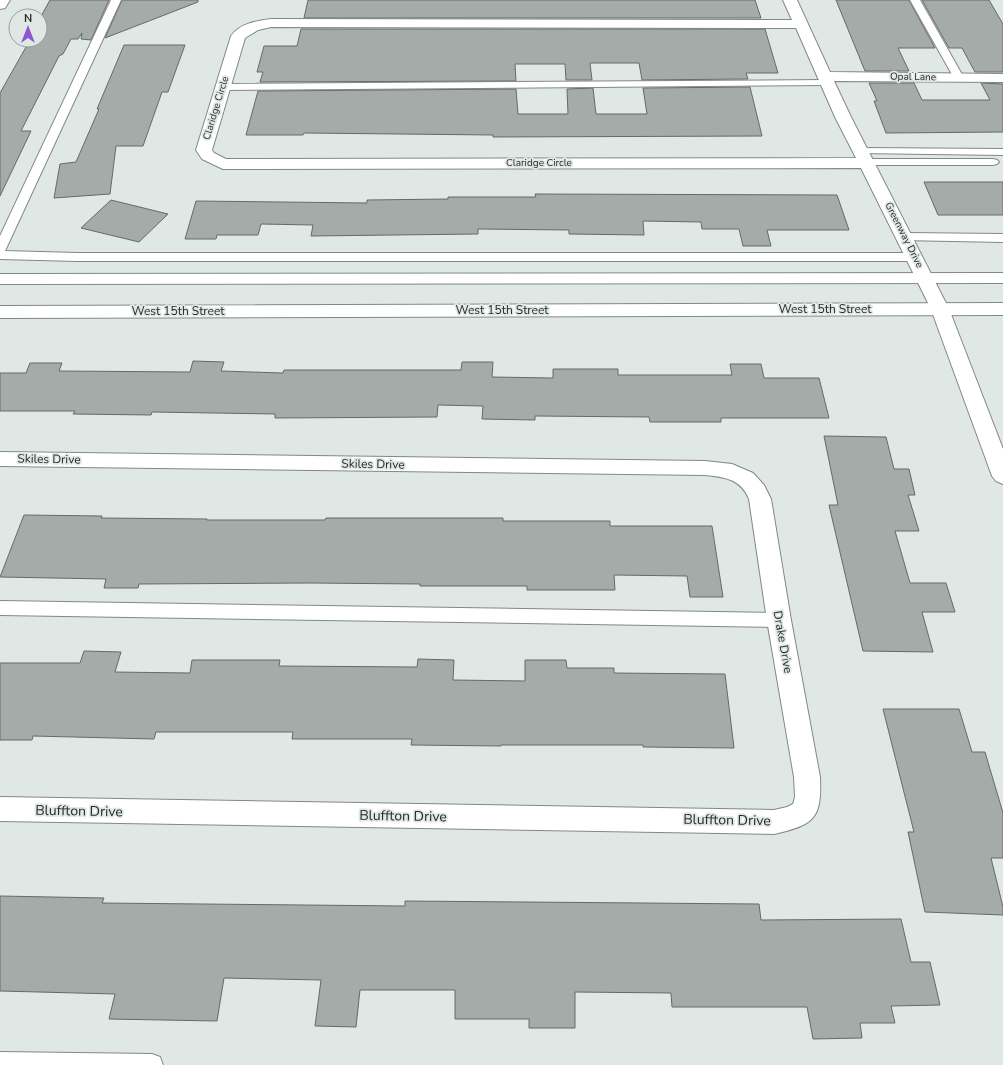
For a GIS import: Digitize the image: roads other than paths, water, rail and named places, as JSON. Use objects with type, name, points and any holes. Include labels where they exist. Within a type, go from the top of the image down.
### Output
[{"type":"street","points":[[0,5],[3,0]]},
{"type":"street","name":"Greenway Drive","points":[[790,0],[825,80],[926,278],[940,309],[1001,465]]},
{"type":"street","name":"Claridge Circle","points":[[800,24],[271,23],[250,28],[238,36],[204,150],[208,156],[223,164],[864,157]]},
{"type":"street","name":"Opal Lane","points":[[825,80],[1003,78]]},
{"type":"street","points":[[0,279],[1003,278]]},
{"type":"street","name":"West 15th Street","points":[[0,312],[1003,309]]},
{"type":"street","name":"Skiles Drive","points":[[0,459],[705,468],[726,470],[745,477]]},
{"type":"street","name":"Drake Drive","points":[[745,477],[757,488],[760,499],[779,620],[807,777],[808,797],[804,811]]},
{"type":"street","name":"Bluffton Drive","points":[[0,809],[774,822],[792,818],[804,811]]},
{"type":"lane","points":[[0,249],[116,0]]},
{"type":"lane","points":[[915,0],[960,78]]},
{"type":"lane","points":[[223,87],[825,80]]},
{"type":"lane","points":[[864,157],[1003,152]]},
{"type":"lane","points":[[864,157],[1003,162]]},
{"type":"lane","points":[[905,237],[1003,238]]},
{"type":"lane","points":[[0,255],[77,257],[915,257]]},
{"type":"lane","points":[[0,608],[779,620]]},
{"type":"lane","points":[[0,1063],[152,1065]]}]
